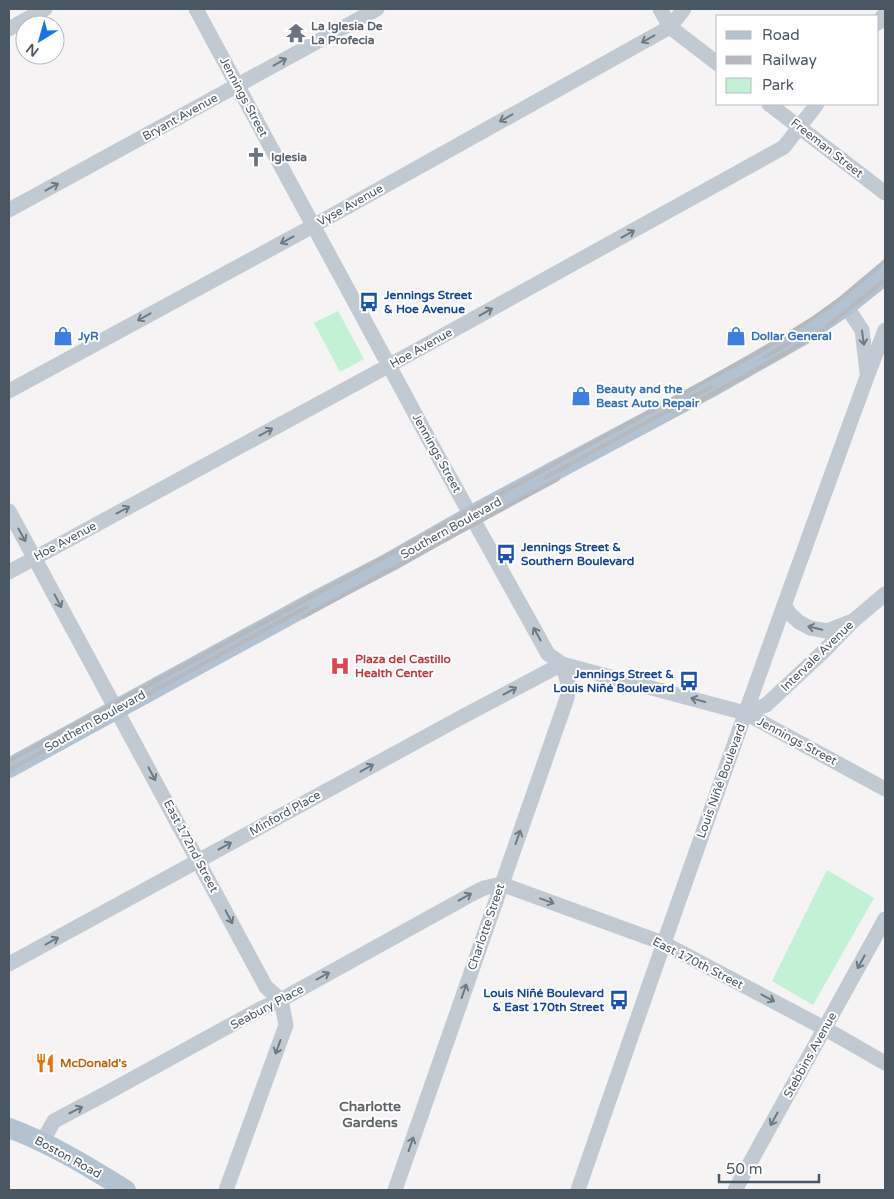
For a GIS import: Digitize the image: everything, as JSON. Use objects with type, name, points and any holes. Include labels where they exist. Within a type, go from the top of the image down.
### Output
[{"type":"main road","name":"Southern Boulevard","points":[[9,768],[803,336],[884,278]]},
{"type":"main road","name":"Boston Road","points":[[9,1128],[28,1135],[65,1154],[116,1188]]},
{"type":"street","points":[[9,29],[46,9]]},
{"type":"street","name":"Jennings Street","points":[[196,9],[439,458],[548,654],[562,664],[745,713],[885,789]]},
{"type":"street","name":"Bryant Avenue","points":[[9,210],[377,9]]},
{"type":"street","points":[[660,9],[670,27],[716,62]]},
{"type":"street","name":"Vyse Avenue","points":[[9,391],[313,226],[670,27],[684,9]]},
{"type":"street","name":"Freeman Street","points":[[770,105],[885,193]]},
{"type":"street","name":"Hoe Avenue","points":[[9,572],[390,365],[784,147],[816,105]]},
{"type":"street","name":"Louis Niñé Boulevard","points":[[846,306],[862,330],[868,374]]},
{"type":"street","name":"Louis Niñé Boulevard","points":[[578,1190],[745,713],[885,330]]},
{"type":"street","name":"East 172nd Street","points":[[9,511],[266,987],[281,1000]]},
{"type":"street","name":"Intervale Avenue","points":[[745,713],[766,704],[824,651],[853,621],[885,594]]},
{"type":"street","points":[[784,605],[799,622],[810,628],[827,631],[853,621]]},
{"type":"street","name":"Minford Place","points":[[9,964],[562,664]]},
{"type":"street","name":"Charlotte Street","points":[[395,1190],[567,698],[569,687],[562,664]]},
{"type":"street","name":"East 170th Street","points":[[502,884],[663,943],[885,1062]]},
{"type":"street","name":"Seabury Place","points":[[42,1142],[54,1121],[260,1009],[281,1000],[478,891],[502,884]]},
{"type":"street","name":"Stebbins Avenue","points":[[736,1190],[885,919]]},
{"type":"street","points":[[226,1190],[286,1025],[281,1000]]},
{"type":"green space","points":[[338,311],[364,359],[340,372],[314,323]]},
{"type":"green space","points":[[827,870],[874,898],[813,1005],[772,981]]},
{"type":"railway","points":[[9,761],[759,352],[812,319],[841,298],[885,261]]},
{"type":"railway","points":[[685,409],[786,353],[821,331],[885,280]]},
{"type":"railway","points":[[764,357],[800,335]]},
{"type":"railway","points":[[545,478],[711,387]]},
{"type":"railway","points":[[303,617],[558,479]]},
{"type":"railway","points":[[9,770],[307,607]]},
{"type":"place","name":"La Iglesia De La Profecia","points":[[296,33]]},
{"type":"place","name":"Iglesia","points":[[256,157]]},
{"type":"place","name":"Jennings Street & Hoe Avenue","points":[[369,302]]},
{"type":"place","name":"JyR","points":[[63,336]]},
{"type":"place","name":"Dollar General","points":[[736,336]]},
{"type":"place","name":"Beauty and the Beast Auto Repair","points":[[581,396]]},
{"type":"place","name":"Jennings Street & Southern Boulevard","points":[[506,554]]},
{"type":"place","name":"Plaza del Castillo Health Center","points":[[340,666]]},
{"type":"place","name":"Jennings Street & Louis Niñé Boulevard","points":[[689,681]]},
{"type":"place","name":"Louis Niñé Boulevard & East 170th Street","points":[[619,1000]]},
{"type":"place","name":"McDonald's","points":[[45,1063]]},
{"type":"district","name":"Charlotte Gardens","points":[[370,1114]]}]
